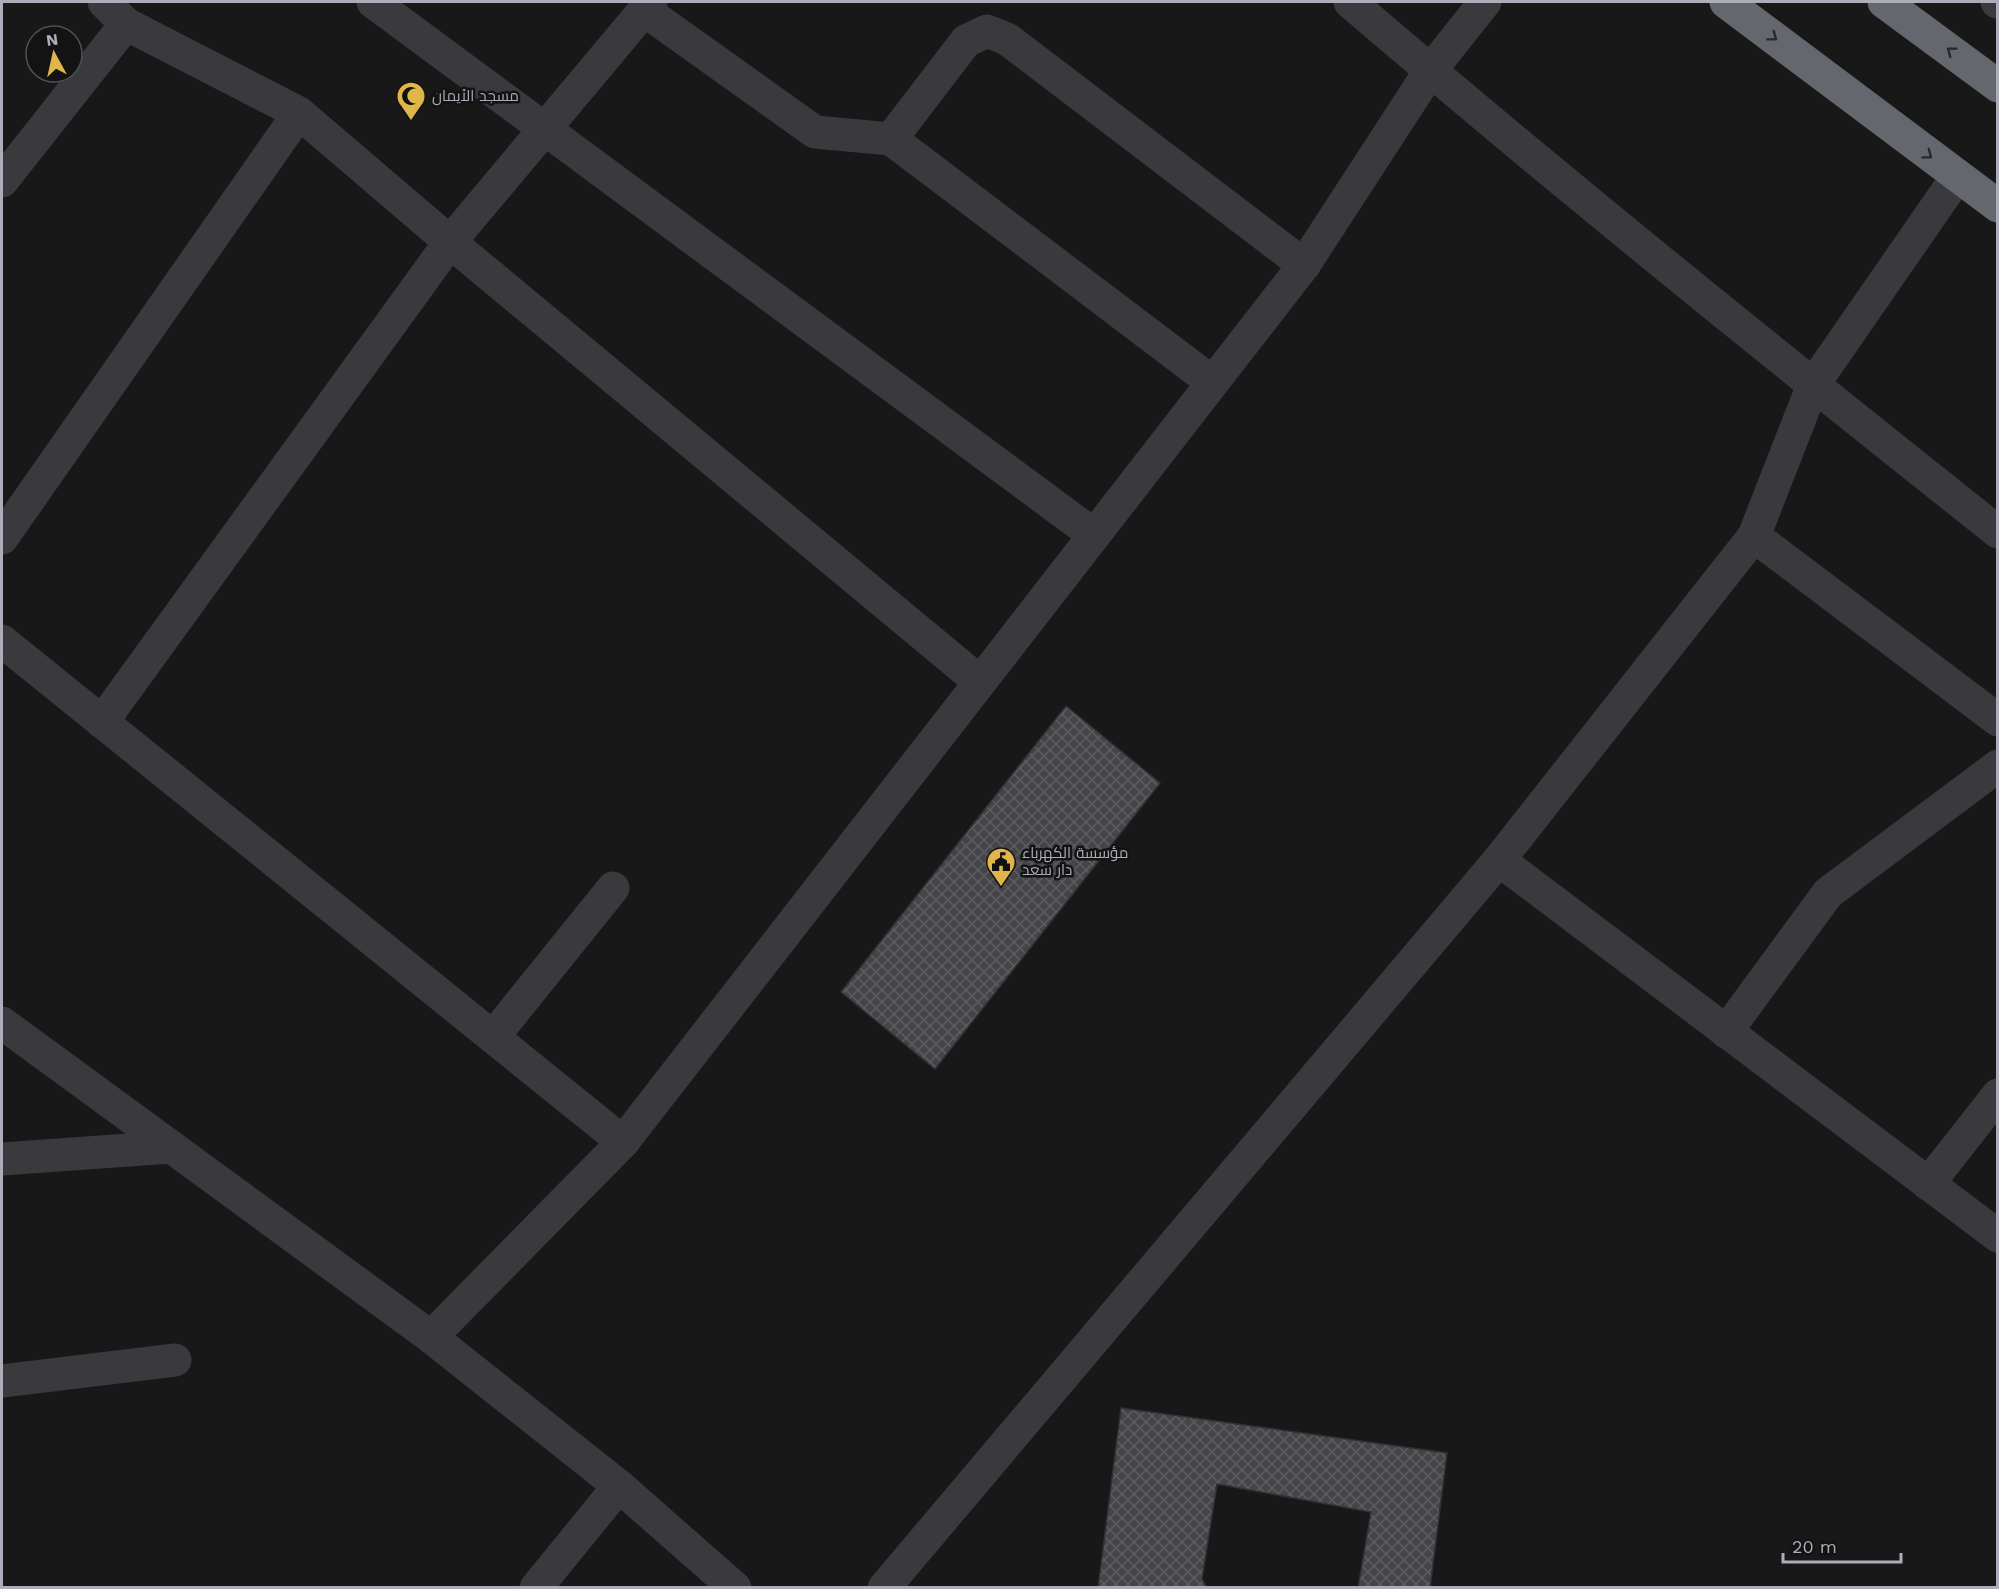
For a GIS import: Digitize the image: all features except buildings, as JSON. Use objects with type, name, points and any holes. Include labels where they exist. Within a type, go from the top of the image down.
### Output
[{"type":"highway","points":[[1726,2],[1998,206]]},
{"type":"highway","points":[[1884,2],[1998,86]]},
{"type":"street","points":[[373,2],[1094,535]]},
{"type":"street","points":[[1350,2],[1430,71],[1813,385],[1998,532]]},
{"type":"street","points":[[431,1337],[623,1142],[1304,265],[1430,71],[1485,2]]},
{"type":"street","points":[[102,722],[450,242],[647,6],[815,132],[891,139],[1212,382]]},
{"type":"street","points":[[2,181],[115,13],[300,113],[450,242],[980,682]]},
{"type":"street","points":[[891,139],[966,40],[987,31],[1007,39],[1304,265]]},
{"type":"street","points":[[2,538],[300,113]]},
{"type":"street","points":[[884,1587],[1499,860],[1754,536],[1813,385],[1957,177]]},
{"type":"street","points":[[1754,536],[1998,720]]},
{"type":"street","points":[[2,641],[623,1142]]},
{"type":"street","points":[[1726,1032],[1828,892],[1998,766]]},
{"type":"street","points":[[1499,860],[1998,1236]]},
{"type":"street","points":[[493,1037],[613,888]]},
{"type":"street","points":[[2,1023],[431,1337],[619,1486],[735,1587]]},
{"type":"street","points":[[1928,1184],[1998,1095]]},
{"type":"street","points":[[2,1160],[171,1147]]},
{"type":"street","points":[[2,1381],[175,1360]]},
{"type":"street","points":[[536,1587],[619,1486]]},
{"type":"place","name":"مسجد الأيمان","points":[[411,122]]},
{"type":"place","name":"مؤسسة الكهرباء دار سعد","points":[[1001,888]]}]
